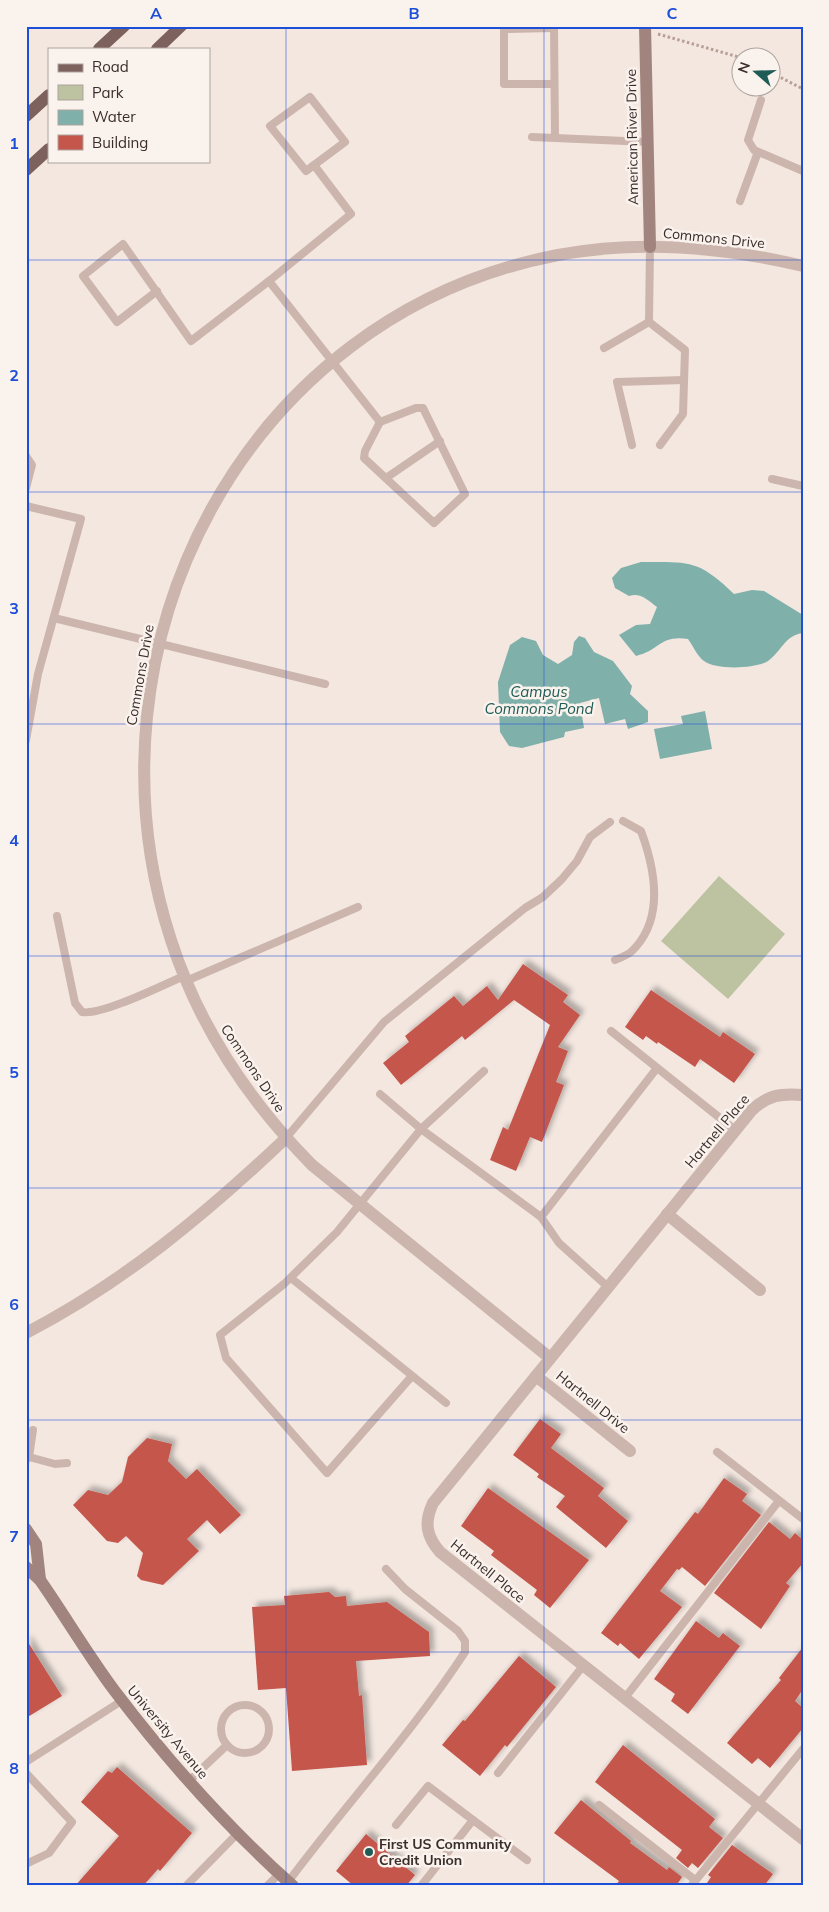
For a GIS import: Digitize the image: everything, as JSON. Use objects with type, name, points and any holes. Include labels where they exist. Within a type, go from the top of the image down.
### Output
[{"type":"main road","points":[[100,48],[124,26]]},
{"type":"main road","points":[[157,48],[181,26]]},
{"type":"main road","points":[[26,116],[48,96]]},
{"type":"main road","points":[[26,170],[48,150]]},
{"type":"street","name":"American River Drive","points":[[645,28],[650,247]]},
{"type":"street","name":"Commons Drive","points":[[550,1358],[312,1165],[286,1138],[249,1093],[208,1029],[185,979],[160,904],[152,866],[145,810],[145,733],[149,695],[158,645],[176,584],[190,548],[214,502],[252,444],[274,416],[332,361],[380,326],[426,300],[466,282],[507,268],[558,255],[610,248],[650,247],[730,252],[803,266]]},
{"type":"street","name":"Hartnell Place","points":[[803,1095],[783,1093],[773,1095],[752,1110],[550,1358],[428,1513],[428,1530],[433,1544],[440,1552],[803,1840]]},
{"type":"street","points":[[26,1334],[68,1312],[174,1239],[230,1191],[286,1138]]},
{"type":"street","points":[[667,1214],[760,1290]]},
{"type":"street","name":"Hartnell Drive","points":[[536,1376],[630,1451]]},
{"type":"street","name":"University Avenue","points":[[26,1528],[36,1544],[40,1580]]},
{"type":"street","name":"University Avenue","points":[[26,1568],[40,1580],[123,1700],[189,1781],[237,1834],[287,1880]]},
{"type":"lane","points":[[554,84],[504,84],[504,29],[554,27],[555,136]]},
{"type":"lane","points":[[310,97],[345,142],[314,165],[306,171],[270,126],[310,97]]},
{"type":"lane","points":[[761,100],[748,140],[754,150],[803,171]]},
{"type":"lane","points":[[532,137],[555,136],[581,140],[648,142]]},
{"type":"lane","points":[[740,201],[758,152]]},
{"type":"lane","points":[[157,291],[117,322],[83,276],[123,244],[157,291],[191,340],[269,281],[351,214],[314,165]]},
{"type":"lane","points":[[649,322],[650,247]]},
{"type":"lane","points":[[269,281],[380,422]]},
{"type":"lane","points":[[604,348],[649,322]]},
{"type":"lane","points":[[649,322],[685,350],[683,414],[660,445]]},
{"type":"lane","points":[[632,445],[617,382],[684,380]]},
{"type":"lane","points":[[416,408],[423,408],[465,494],[434,523],[364,458],[365,451],[380,422],[416,408]]},
{"type":"lane","points":[[386,478],[440,441]]},
{"type":"lane","points":[[26,456],[32,465],[26,488]]},
{"type":"lane","points":[[772,480],[803,486]]},
{"type":"lane","points":[[26,506],[81,519],[38,674],[28,716],[26,740]]},
{"type":"lane","points":[[54,618],[158,645],[325,684]]},
{"type":"lane","points":[[615,960],[631,952],[647,930],[656,890],[650,855],[641,831],[622,820]]},
{"type":"lane","points":[[286,1138],[384,1022],[525,908],[543,897],[577,861],[590,837],[610,822]]},
{"type":"lane","points":[[57,916],[75,1003],[82,1012],[88,1014],[185,979],[358,907]]},
{"type":"lane","points":[[611,1031],[736,1130]]},
{"type":"lane","points":[[541,1217],[658,1068]]},
{"type":"lane","points":[[412,1376],[327,1473],[226,1358],[220,1335],[291,1278],[337,1232],[421,1129],[484,1070]]},
{"type":"lane","points":[[380,1094],[421,1129],[541,1217],[559,1243],[608,1287]]},
{"type":"lane","points":[[291,1278],[446,1403]]},
{"type":"lane","points":[[33,1430],[28,1459],[55,1464],[67,1463]]},
{"type":"lane","points":[[717,1452],[778,1502],[803,1519]]},
{"type":"lane","points":[[624,1699],[778,1502]]},
{"type":"lane","points":[[268,1886],[287,1880],[413,1724],[465,1652],[465,1641],[458,1631],[405,1589],[386,1570]]},
{"type":"lane","points":[[498,1773],[583,1666]]},
{"type":"lane","points":[[26,1762],[123,1700]]},
{"type":"lane","points":[[247,1705],[256,1707],[263,1713],[269,1731],[266,1740],[260,1747],[252,1752],[243,1753],[227,1745],[222,1736],[221,1727],[223,1718],[229,1710],[237,1706],[247,1705]]},
{"type":"lane","points":[[189,1781],[227,1745]]},
{"type":"lane","points":[[599,1805],[693,1883],[803,1749]]},
{"type":"lane","points":[[26,1773],[72,1822],[49,1853],[26,1864]]},
{"type":"lane","points":[[396,1825],[428,1786],[526,1860]]},
{"type":"lane","points":[[422,1886],[473,1820]]},
{"type":"lane","points":[[186,1886],[237,1834]]},
{"type":"path","points":[[645,28],[732,55]]},
{"type":"path","points":[[782,78],[803,89]]},
{"type":"green space","points":[[719,876],[785,934],[728,999],[661,941]]},
{"type":"water","points":[[641,562],[682,563],[701,568],[734,594],[752,590],[764,591],[803,615],[803,633],[787,640],[768,661],[754,666],[726,667],[709,664],[700,657],[688,639],[678,638],[665,641],[651,650],[636,656],[619,635],[636,625],[650,624],[657,607],[644,597],[637,595],[629,596],[615,588],[612,578],[621,568]]},
{"type":"water","name":"Campus Commons Pond","points":[[579,636],[585,638],[594,652],[613,661],[632,686],[630,694],[648,711],[648,722],[628,729],[625,719],[605,724],[599,698],[580,703],[584,728],[565,732],[564,737],[522,748],[509,746],[500,732],[498,682],[510,645],[522,637],[536,641],[543,655],[558,664],[572,655],[574,642]]},
{"type":"water","points":[[705,711],[712,749],[660,759],[654,729],[683,724],[681,716]]},
{"type":"building","points":[[523,964],[568,995],[563,1002],[580,1015],[558,1047],[568,1051],[556,1082],[564,1085],[542,1142],[530,1137],[516,1171],[490,1160],[503,1127],[508,1130],[550,1025],[514,1000],[465,1040],[462,1036],[401,1085],[383,1063],[409,1042],[405,1036],[454,996],[463,1006],[487,986],[498,1000]]},
{"type":"building","points":[[651,990],[720,1037],[723,1032],[755,1054],[734,1083],[700,1059],[695,1067],[658,1042],[657,1044],[646,1036],[643,1040],[625,1027]]},
{"type":"building","points":[[540,1419],[561,1434],[551,1448],[604,1488],[598,1496],[628,1521],[606,1548],[556,1507],[565,1496],[537,1477],[539,1474],[513,1455]]},
{"type":"building","points":[[147,1438],[172,1444],[168,1461],[186,1479],[197,1469],[241,1515],[220,1534],[207,1520],[187,1539],[199,1551],[163,1585],[141,1580],[137,1576],[143,1553],[126,1536],[118,1543],[107,1541],[73,1505],[88,1490],[108,1495],[122,1482],[128,1457]]},
{"type":"building","points":[[724,1478],[747,1494],[742,1501],[761,1515],[705,1586],[682,1567],[679,1570],[677,1569],[660,1591],[682,1607],[639,1659],[620,1643],[618,1646],[601,1633],[695,1512],[698,1514]]},
{"type":"building","points":[[488,1488],[589,1560],[550,1608],[534,1595],[537,1590],[491,1555],[494,1551],[461,1526]]},
{"type":"building","points":[[769,1522],[790,1539],[795,1533],[803,1540],[803,1563],[786,1583],[790,1586],[761,1629],[714,1593]]},
{"type":"building","points":[[329,1592],[335,1597],[346,1596],[347,1606],[387,1602],[429,1632],[430,1656],[356,1661],[359,1696],[362,1695],[367,1765],[292,1771],[286,1688],[258,1690],[252,1607],[285,1605],[284,1596]]},
{"type":"building","points":[[696,1621],[719,1638],[723,1633],[740,1646],[688,1714],[671,1701],[675,1694],[654,1679]]},
{"type":"building","points":[[26,1639],[62,1696],[26,1718]]},
{"type":"building","points":[[803,1647],[803,1689],[795,1701],[803,1708],[803,1728],[770,1768],[758,1758],[752,1764],[727,1743],[781,1680],[779,1678]]},
{"type":"building","points":[[519,1656],[556,1687],[507,1747],[505,1745],[480,1776],[442,1745],[463,1720],[465,1721]]},
{"type":"building","points":[[623,1745],[715,1819],[709,1827],[723,1838],[698,1868],[692,1863],[688,1868],[676,1858],[682,1850],[595,1782]]},
{"type":"building","points":[[117,1767],[192,1833],[160,1871],[158,1869],[143,1886],[75,1886],[119,1836],[81,1802],[108,1771],[112,1773]]},
{"type":"building","points":[[581,1800],[631,1841],[630,1843],[667,1870],[669,1867],[682,1877],[676,1886],[615,1886],[619,1881],[554,1833]]},
{"type":"building","name":"First US Community Credit Union","points":[[366,1834],[415,1875],[406,1886],[354,1886],[336,1871]]},
{"type":"building","points":[[732,1845],[773,1874],[764,1886],[705,1886],[711,1877],[708,1875]]},
{"type":"place","name":"First US Community Credit Union","points":[[369,1852]]}]
